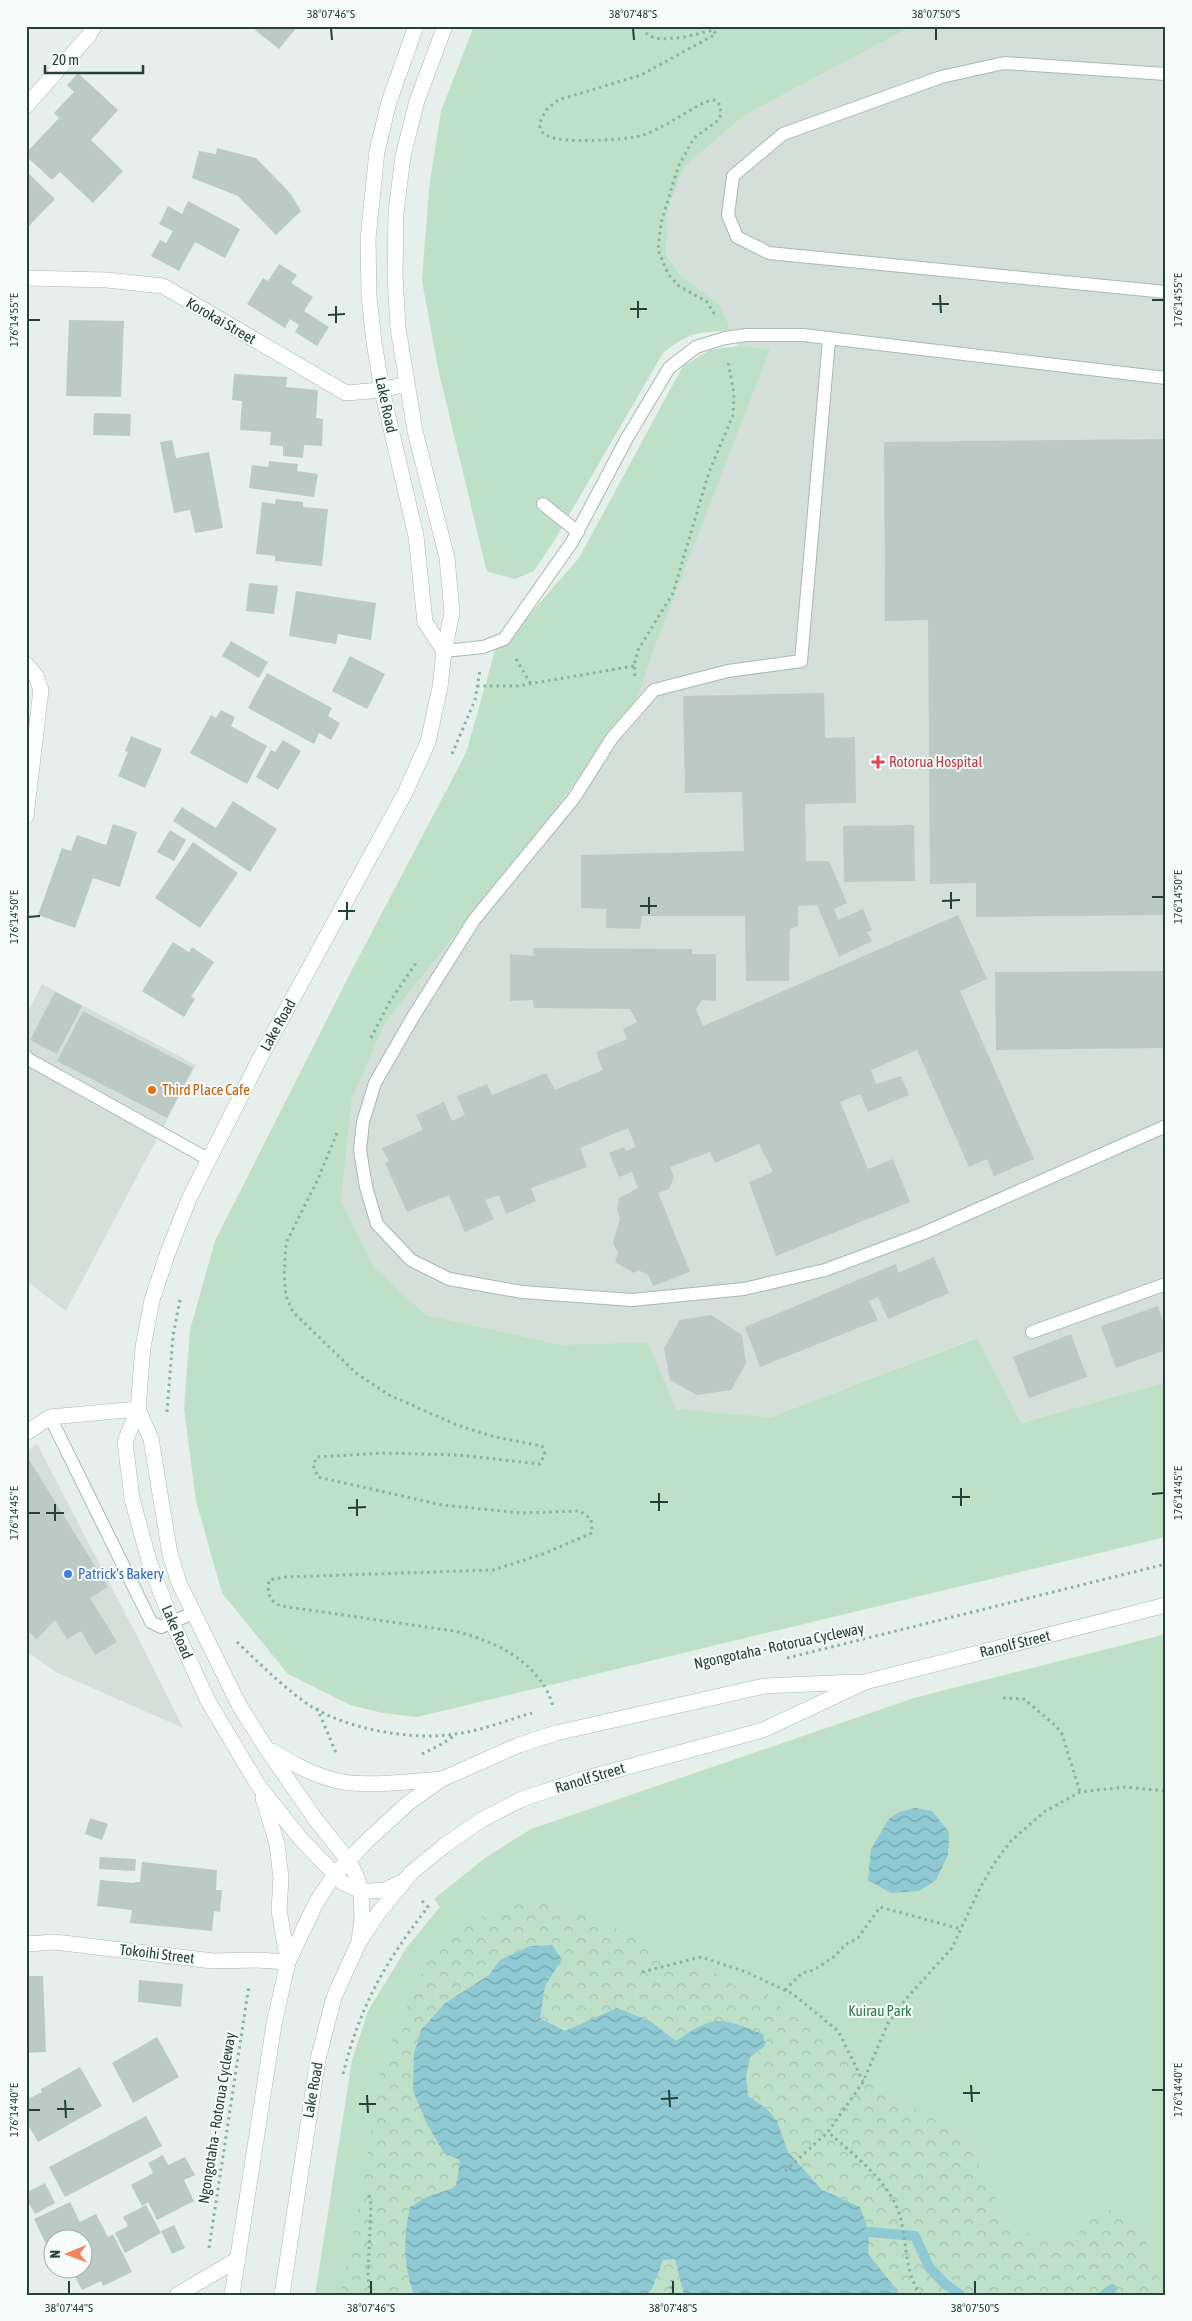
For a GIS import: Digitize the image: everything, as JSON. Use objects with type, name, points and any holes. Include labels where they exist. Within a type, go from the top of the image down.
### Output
[{"type":"street","points":[[26,106],[89,35],[94,26]]},
{"type":"street","name":"Lake Road","points":[[416,26],[389,102],[377,151],[368,239],[369,296],[382,390],[416,536],[425,622],[444,651]]},
{"type":"street","name":"Lake Road","points":[[361,1891],[343,1883],[300,1838],[258,1785],[208,1701],[172,1622],[150,1564],[132,1500],[125,1442],[138,1409],[143,1347],[152,1300],[168,1252],[208,1159],[259,1060],[405,793],[428,742],[440,686],[444,651],[452,613],[447,558],[415,430],[398,328],[395,275],[396,212],[404,156],[417,102],[444,26]]},
{"type":"street","points":[[377,151],[404,156]]},
{"type":"street","name":"Korokai Street","points":[[26,278],[106,280],[163,286],[346,393],[382,390],[406,384]]},
{"type":"street","points":[[26,664],[36,676],[41,690],[26,816]]},
{"type":"street","points":[[26,1433],[50,1417],[138,1409]]},
{"type":"street","name":"Lake Road","points":[[138,1409],[151,1439],[170,1554],[193,1613],[239,1705],[316,1820],[348,1860],[361,1891],[362,1916],[359,1942],[334,1997],[318,2059],[282,2295]]},
{"type":"street","name":"Ranolf Street","points":[[359,1942],[404,1881],[444,1846],[481,1820],[522,1799],[580,1780],[763,1730],[865,1682],[1166,1605]]},
{"type":"street","name":"Ranolf Street","points":[[348,1860],[407,1804],[442,1779],[519,1745],[566,1731],[764,1686],[865,1682]]},
{"type":"street","name":"Lake Road","points":[[266,1748],[300,1768],[343,1782],[442,1779]]},
{"type":"street","name":"Lake Road","points":[[258,1785],[277,1844],[281,1878],[279,1910],[288,1962]]},
{"type":"street","name":"Lake Road","points":[[232,2295],[274,2024],[288,1962],[316,1904],[334,1875],[348,1860]]},
{"type":"street","points":[[361,1891],[385,1890],[404,1881]]},
{"type":"street","name":"Tokoihi Street","points":[[26,1944],[54,1942],[212,1961],[257,1960],[288,1962]]},
{"type":"street","points":[[178,2294],[238,2259]]},
{"type":"lane","points":[[1166,74],[1004,63],[941,77],[783,134],[733,176],[728,215],[737,237],[769,253],[1166,292]]},
{"type":"lane","points":[[444,651],[483,647],[504,639],[578,532],[627,438],[669,368],[696,347],[725,338],[746,335],[803,335],[829,340],[885,343],[1166,378]]},
{"type":"lane","points":[[829,340],[801,661],[728,671],[654,690],[612,738],[574,798],[474,920],[412,1017],[375,1083],[363,1122],[360,1150],[366,1186],[377,1224],[411,1260],[449,1279],[522,1292],[632,1300],[744,1290],[825,1270],[924,1233],[1166,1126]]},
{"type":"lane","points":[[543,504],[578,532]]},
{"type":"lane","points":[[26,1056],[28,1059],[208,1159]]},
{"type":"lane","points":[[1032,1332],[1166,1284]]},
{"type":"lane","points":[[50,1417],[151,1622],[160,1627],[193,1613]]},
{"type":"path","points":[[635,678],[634,666],[638,650],[673,593],[709,472],[733,415],[734,394],[725,338],[721,325],[707,302],[679,286],[668,274],[658,250],[661,223],[678,166],[694,138],[716,122],[721,115],[720,105],[715,100],[705,102],[640,135],[618,139],[563,141],[548,137],[542,132],[539,124],[546,110],[558,100],[641,75],[716,34],[713,30],[682,37],[656,39],[647,34],[644,26]]},
{"type":"path","points":[[511,653],[531,684]]},
{"type":"path","points":[[477,686],[517,686],[634,666]]},
{"type":"path","points":[[367,1046],[389,1003],[424,953]]},
{"type":"path","points":[[340,1126],[317,1180],[286,1243],[284,1275],[286,1296],[293,1312],[356,1373],[389,1395],[457,1426],[495,1437],[542,1446],[545,1454],[540,1464],[458,1455],[384,1453],[317,1457],[313,1465],[318,1477],[442,1505],[521,1513],[580,1511],[592,1519],[592,1533],[543,1554],[493,1570],[285,1577],[269,1580],[267,1592],[273,1603],[281,1606],[454,1631],[481,1637],[502,1647],[533,1672],[551,1699],[553,1706]]},
{"type":"path","name":"Ngongotaha - Rotorua Cycleway","points":[[783,1659],[1166,1564]]},
{"type":"path","points":[[1003,1698],[1024,1699],[1056,1726],[1062,1734],[1080,1792]]},
{"type":"path","points":[[544,1709],[558,1705]]},
{"type":"path","points":[[338,1757],[317,1708],[332,1717],[382,1730],[421,1736],[456,1734],[535,1712]]},
{"type":"path","points":[[420,1755],[442,1744],[456,1734]]},
{"type":"path","points":[[785,2172],[828,2132],[863,2082],[888,2023],[905,2000],[952,1948],[979,1890],[993,1865],[1011,1841],[1044,1812],[1080,1792],[1125,1787],[1166,1792]]},
{"type":"path","points":[[342,2078],[350,2046],[364,2006],[402,1939],[428,1907],[424,1904]]},
{"type":"path","points":[[785,1990],[802,1973],[814,1970],[835,1956],[846,1944],[858,1938],[880,1907],[961,1929]]},
{"type":"path","points":[[642,1972],[701,1957],[746,1972],[785,1990],[793,1994],[838,2031],[863,2082]]},
{"type":"path","name":"Ngongotaha - Rotorua Cycleway","points":[[208,2252],[249,1980]]},
{"type":"path","points":[[828,2132],[854,2155],[890,2194],[901,2224],[913,2285],[921,2295]]},
{"type":"path","points":[[369,2196],[371,2204],[368,2277],[371,2295]]},
{"type":"path","points":[[670,2295],[672,2280]]},
{"type":"shaded area","name":"Rotorua Hospital","points":[[912,26],[1166,26],[1166,1382],[1020,1423],[976,1338],[771,1417],[675,1409],[648,1342],[561,1346],[426,1315],[373,1266],[341,1200],[352,1095],[385,1023],[543,825],[637,699],[656,644],[769,349],[738,346],[720,305],[681,276],[666,253],[668,209],[684,167],[745,115]]},
{"type":"shaded area","points":[[42,984],[196,1065],[66,1311],[26,1281],[26,1016]]},
{"type":"shaded area","points":[[37,1444],[183,1728],[56,1672],[26,1651],[26,1452]]},
{"type":"green space","points":[[474,26],[912,26],[745,115],[684,167],[668,209],[666,254],[681,276],[720,305],[731,330],[695,334],[663,353],[554,541],[534,571],[515,579],[488,572],[486,568],[439,373],[422,281],[429,189],[441,111]]},
{"type":"green space","points":[[738,346],[770,349],[656,644],[637,699],[543,825],[385,1023],[352,1098],[341,1200],[373,1266],[426,1315],[561,1345],[648,1342],[676,1409],[771,1417],[977,1338],[1021,1423],[1166,1382],[1166,1537],[417,1717],[383,1713],[350,1705],[288,1674],[222,1593],[196,1501],[184,1409],[190,1330],[215,1241],[354,966],[466,753],[498,640],[529,615],[579,558],[683,366],[710,350]]},
{"type":"green space","name":"Kuirau Park","points":[[1166,1634],[1166,2295],[315,2295],[352,2060],[368,2011],[407,1947],[440,1907],[434,1899],[485,1858],[531,1829],[914,1698]]},
{"type":"green space","points":[[536,1898],[588,1916],[641,1939],[677,1968],[720,1974],[744,1993],[755,1990],[767,1994],[786,2012],[815,2030],[886,2095],[951,2126],[976,2159],[1011,2228],[1050,2240],[1075,2237],[1092,2219],[1111,2209],[1137,2217],[1165,2295],[897,2295],[897,2290],[868,2254],[869,2232],[860,2207],[822,2190],[788,2152],[777,2121],[767,2109],[748,2097],[746,2077],[750,2057],[765,2046],[692,2029],[676,2041],[650,2021],[617,2008],[566,2031],[540,2018],[545,1986],[562,1959],[500,1960],[489,1975],[468,1991],[413,2091],[427,2124],[444,2152],[460,2160],[456,2187],[427,2197],[408,2277],[414,2295],[340,2295],[363,2187],[380,2068],[426,1964],[461,1931],[483,1916]]},
{"type":"green space","points":[[675,2259],[684,2295],[646,2295],[652,2289],[663,2260]]},
{"type":"water","points":[[915,1808],[932,1811],[949,1832],[948,1855],[936,1880],[919,1891],[891,1893],[868,1880],[871,1849],[889,1819],[899,1812]]},
{"type":"water","points":[[552,1945],[562,1959],[545,1986],[540,2018],[565,2031],[617,2008],[650,2021],[676,2041],[700,2026],[718,2021],[737,2024],[763,2034],[765,2046],[750,2057],[746,2077],[748,2096],[767,2109],[777,2121],[788,2152],[822,2190],[860,2207],[869,2232],[868,2254],[897,2290],[897,2295],[684,2295],[675,2259],[663,2260],[652,2289],[646,2295],[414,2295],[410,2283],[405,2251],[410,2207],[427,2197],[456,2187],[460,2160],[444,2153],[427,2124],[413,2091],[414,2054],[421,2030],[444,2004],[489,1975],[500,1960],[530,1946]]},
{"type":"building","points":[[258,26],[298,26],[279,49],[255,30]]},
{"type":"building","points":[[78,73],[118,110],[91,140],[123,171],[93,203],[60,172],[52,180],[26,156],[26,153],[59,118],[54,113],[74,92],[67,85]]},
{"type":"building","points":[[217,148],[256,158],[290,193],[301,211],[276,235],[238,196],[192,178],[199,151],[216,154]]},
{"type":"building","points":[[26,171],[55,199],[26,229]]},
{"type":"building","points":[[188,201],[240,229],[225,258],[195,242],[179,271],[151,256],[160,240],[166,243],[173,231],[159,224],[168,206],[182,214]]},
{"type":"building","points":[[279,264],[297,275],[291,283],[313,297],[304,311],[329,327],[317,346],[295,332],[299,325],[290,319],[285,328],[247,304],[263,278],[268,281]]},
{"type":"building","points":[[69,320],[124,321],[121,397],[66,396]]},
{"type":"building","points":[[234,374],[287,377],[286,387],[318,390],[316,418],[323,419],[322,446],[304,445],[303,458],[283,456],[283,446],[270,445],[271,432],[240,430],[242,401],[232,400]]},
{"type":"building","points":[[94,413],[131,414],[130,436],[93,435]]},
{"type":"building","points":[[1166,439],[1166,915],[976,917],[976,883],[930,884],[928,620],[885,621],[884,442]]},
{"type":"building","points":[[172,440],[176,458],[209,452],[223,528],[195,533],[190,510],[174,513],[160,442]]},
{"type":"building","points":[[269,461],[298,464],[297,471],[318,474],[314,497],[249,488],[252,465],[268,467]]},
{"type":"building","points":[[276,499],[303,502],[303,507],[328,509],[322,566],[275,561],[275,556],[256,554],[262,502],[275,504]]},
{"type":"building","points":[[249,583],[278,586],[274,614],[246,611]]},
{"type":"building","points":[[296,591],[376,603],[371,640],[338,634],[336,644],[289,636]]},
{"type":"building","points":[[231,641],[268,662],[259,678],[222,656]]},
{"type":"building","points":[[350,656],[385,674],[367,709],[332,691]]},
{"type":"building","points":[[267,673],[332,708],[328,716],[340,723],[331,740],[319,733],[314,744],[248,708]]},
{"type":"building","points":[[824,693],[825,738],[855,737],[856,803],[805,804],[806,861],[829,861],[847,903],[834,909],[838,920],[863,909],[872,930],[867,932],[872,941],[839,957],[817,905],[798,906],[798,926],[790,929],[789,981],[746,981],[745,916],[642,916],[640,929],[606,928],[606,909],[581,908],[581,855],[744,851],[742,792],[685,793],[683,696]]},
{"type":"building","points":[[221,710],[235,717],[231,726],[267,746],[247,784],[190,753],[211,715],[216,718]]},
{"type":"building","points":[[131,736],[162,749],[145,788],[118,776],[128,752],[125,751]]},
{"type":"building","points":[[283,740],[301,751],[278,790],[256,777],[271,750],[275,752]]},
{"type":"building","points":[[233,801],[277,829],[250,872],[173,821],[182,807],[216,828]]},
{"type":"building","points":[[113,824],[137,832],[120,887],[93,878],[75,928],[38,915],[62,848],[71,851],[77,835],[106,845]]},
{"type":"building","points":[[914,825],[915,881],[844,882],[843,826]]},
{"type":"building","points":[[170,830],[186,840],[174,861],[157,852]]},
{"type":"building","points":[[193,842],[238,873],[200,928],[155,898]]},
{"type":"building","points":[[958,915],[987,979],[960,991],[1034,1159],[994,1176],[987,1159],[969,1167],[917,1050],[871,1070],[876,1084],[901,1076],[909,1095],[868,1112],[860,1094],[840,1102],[868,1169],[893,1159],[910,1202],[776,1256],[749,1182],[773,1172],[759,1144],[715,1163],[710,1152],[670,1167],[674,1177],[669,1189],[658,1193],[690,1272],[653,1286],[648,1275],[638,1270],[634,1273],[615,1262],[618,1253],[613,1243],[620,1219],[617,1208],[619,1198],[638,1188],[632,1172],[619,1177],[609,1153],[624,1147],[626,1151],[636,1147],[628,1128],[580,1148],[587,1167],[531,1188],[536,1201],[506,1214],[499,1195],[485,1200],[494,1219],[465,1232],[449,1195],[407,1212],[385,1163],[389,1162],[382,1148],[423,1130],[416,1115],[444,1102],[452,1121],[465,1115],[457,1096],[487,1084],[492,1095],[546,1073],[555,1090],[603,1070],[596,1052],[627,1039],[623,1029],[637,1022],[630,1009],[534,1008],[533,1000],[510,1001],[510,954],[534,956],[533,948],[692,949],[692,954],[716,954],[716,1001],[702,1000],[696,1009],[703,1026]]},
{"type":"building","points":[[173,942],[189,952],[192,947],[214,962],[191,997],[195,999],[184,1017],[142,991]]},
{"type":"building","points":[[1166,971],[1165,1048],[996,1050],[995,972]]},
{"type":"building","points":[[55,992],[82,1006],[57,1054],[30,1040]]},
{"type":"building","points":[[83,1011],[193,1068],[167,1118],[57,1061]]},
{"type":"building","points":[[934,1257],[949,1293],[888,1319],[878,1297],[869,1301],[878,1320],[760,1367],[745,1327],[896,1264],[898,1273]]},
{"type":"building","points":[[1158,1306],[1166,1330],[1166,1350],[1116,1368],[1101,1326]]},
{"type":"building","points":[[711,1315],[742,1335],[746,1363],[731,1390],[697,1395],[670,1380],[664,1348],[680,1320]]},
{"type":"building","points":[[1071,1334],[1087,1377],[1029,1398],[1013,1357]]},
{"type":"building","points":[[26,1455],[108,1587],[90,1598],[117,1642],[95,1655],[81,1631],[67,1639],[55,1620],[37,1639],[26,1630]]},
{"type":"building","points":[[90,1818],[108,1824],[102,1840],[85,1834]]},
{"type":"building","points":[[100,1857],[136,1859],[135,1871],[99,1869]]},
{"type":"building","points":[[142,1862],[217,1870],[216,1890],[222,1890],[220,1912],[214,1911],[212,1931],[130,1923],[132,1910],[97,1906],[100,1880],[140,1882]]},
{"type":"building","points":[[26,1976],[43,1976],[46,2052],[26,2053]]},
{"type":"building","points":[[139,1980],[183,1984],[181,2007],[138,2002]]},
{"type":"building","points":[[157,2037],[179,2077],[133,2103],[112,2063]]},
{"type":"building","points":[[80,2067],[102,2106],[38,2142],[26,2121],[26,2100],[42,2092],[41,2089]]},
{"type":"building","points":[[146,2116],[162,2146],[65,2197],[49,2167]]},
{"type":"building","points":[[163,2155],[168,2165],[185,2157],[195,2175],[184,2180],[194,2201],[157,2220],[148,2202],[142,2206],[131,2185],[153,2173],[148,2163]]},
{"type":"building","points":[[45,2183],[55,2203],[35,2214],[26,2198],[26,2193]]},
{"type":"building","points":[[70,2202],[80,2222],[96,2214],[108,2237],[113,2234],[132,2272],[103,2286],[101,2281],[82,2290],[76,2278],[92,2278],[92,2228],[42,2228],[42,2236],[34,2219]]},
{"type":"building","points":[[146,2205],[161,2233],[125,2253],[115,2233],[128,2226],[123,2217]]},
{"type":"building","points":[[174,2225],[185,2248],[172,2254],[161,2231]]},
{"type":"waterway","points":[[869,2232],[915,2236],[929,2267],[944,2283],[960,2295]]},
{"type":"waterway","points":[[1104,2295],[1112,2289]]},
{"type":"place","name":"Rotorua Hospital","points":[[878,762]]},
{"type":"place","name":"Third Place Cafe","points":[[152,1090]]},
{"type":"place","name":"Patrick's Bakery","points":[[68,1574]]}]
